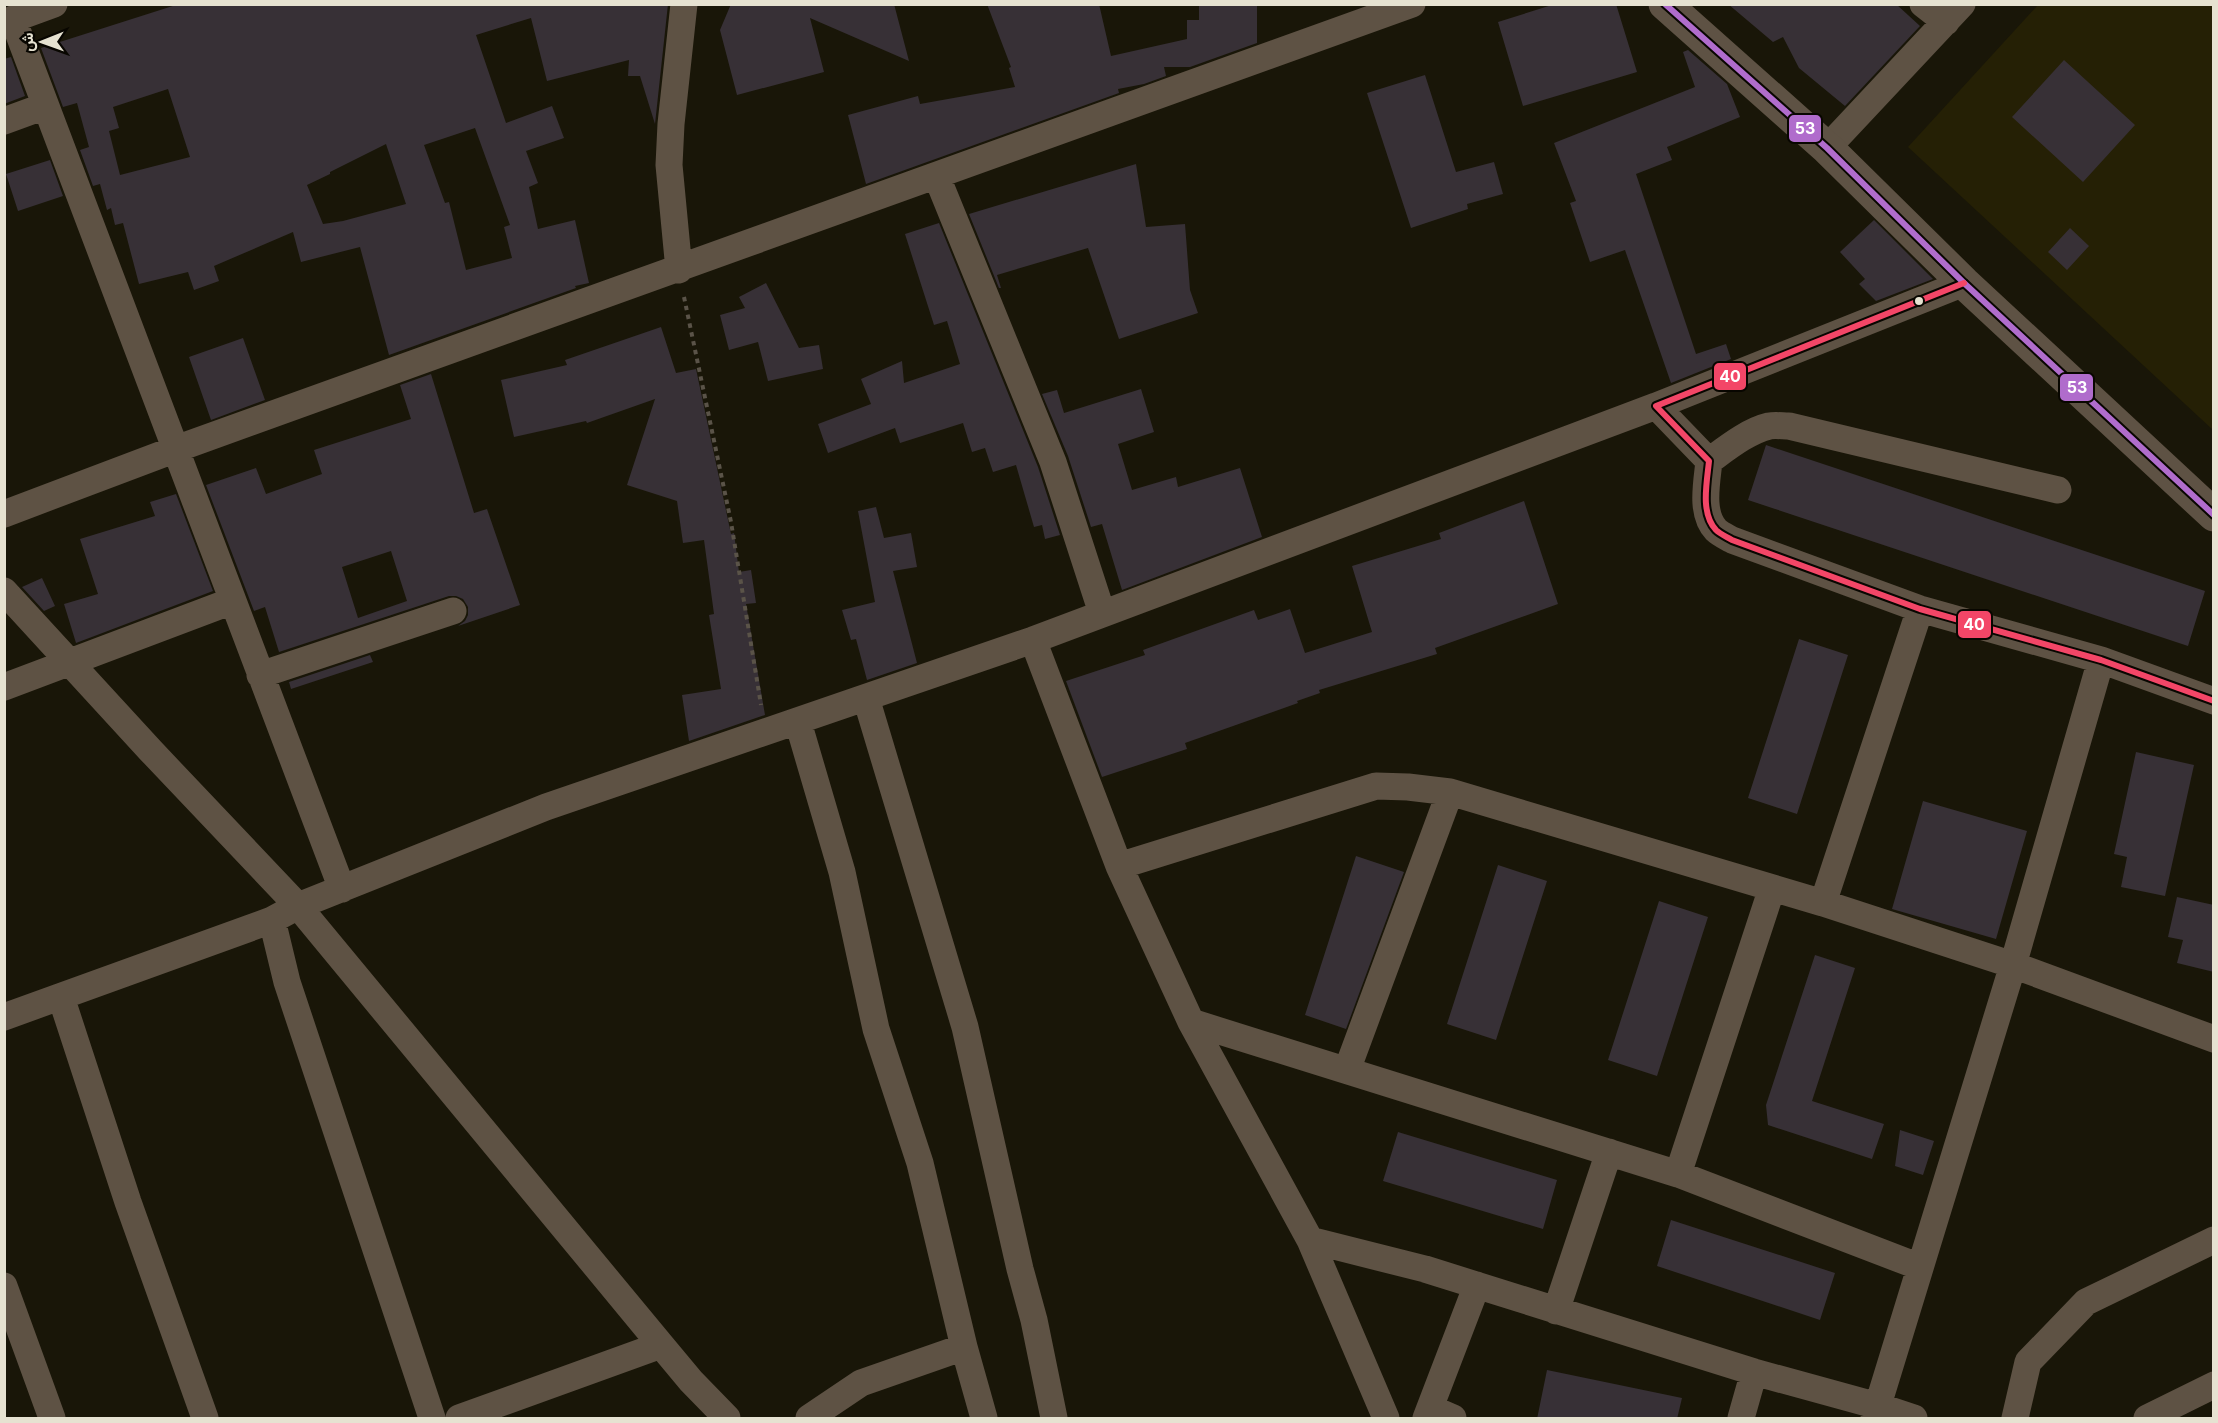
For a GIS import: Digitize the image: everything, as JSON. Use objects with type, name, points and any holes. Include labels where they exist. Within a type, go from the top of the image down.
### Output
[{"type":"street","points":[[54,4],[10,12],[342,890]]},
{"type":"street","points":[[679,270],[669,165],[671,124],[684,4]]},
{"type":"street","points":[[4,514],[1412,4]]},
{"type":"street","points":[[1665,4],[1827,148],[1964,282],[2214,515]]},
{"type":"street","points":[[1827,148],[1954,13],[1923,4]]},
{"type":"street","points":[[4,121],[45,106]]},
{"type":"street","points":[[937,177],[1053,462],[1102,613]]},
{"type":"street","points":[[4,1017],[272,920],[298,906],[546,807],[1033,640],[1656,406],[1964,282]]},
{"type":"street","points":[[1656,406],[1709,461]]},
{"type":"street","points":[[2058,490],[1789,426],[1769,426],[1752,433],[1709,461],[1705,496],[1709,516],[1716,530],[1732,540],[1920,609],[2101,660],[2214,701]]},
{"type":"street","points":[[4,591],[298,906],[691,1381],[727,1419]]},
{"type":"street","points":[[4,687],[71,664],[232,601]]},
{"type":"street","points":[[1822,903],[1920,609]]},
{"type":"street","points":[[260,675],[453,611]]},
{"type":"street","points":[[1033,640],[1119,866],[1191,1022],[1310,1240],[1386,1419]]},
{"type":"street","points":[[1876,1412],[2013,965],[2101,660]]},
{"type":"street","points":[[866,698],[965,1027],[1020,1269],[1034,1320],[1054,1419]]},
{"type":"street","points":[[798,722],[842,872],[876,1029],[920,1163],[964,1347],[984,1419]]},
{"type":"street","points":[[1119,866],[1376,786],[1450,792],[1822,903],[2013,965],[2214,1039]]},
{"type":"street","points":[[1347,1070],[1450,792]]},
{"type":"street","points":[[1678,1174],[1772,888]]},
{"type":"street","points":[[272,920],[291,994],[432,1419]]},
{"type":"street","points":[[61,997],[128,1202],[205,1419]]},
{"type":"street","points":[[1191,1022],[1678,1174],[1920,1267]]},
{"type":"street","points":[[1556,1311],[1609,1152]]},
{"type":"street","points":[[1310,1240],[1425,1269],[1876,1412],[1914,1419]]},
{"type":"street","points":[[2015,1419],[2028,1362],[2086,1302],[2214,1240]]},
{"type":"street","points":[[4,1286],[52,1419]]},
{"type":"street","points":[[1436,1415],[1477,1286]]},
{"type":"street","points":[[459,1419],[661,1345]]},
{"type":"street","points":[[821,1415],[861,1383],[964,1347]]},
{"type":"street","points":[[1740,1419],[1754,1372]]},
{"type":"street","points":[[2147,1419],[2214,1386]]},
{"type":"path","points":[[679,270],[731,522],[766,733]]},
{"type":"shaded area","points":[[2038,5],[2213,5],[2213,430],[1908,147]]},
{"type":"building","points":[[179,4],[668,4],[655,124],[640,76],[628,76],[629,60],[547,81],[531,18],[476,35],[506,123],[552,106],[564,138],[526,151],[538,183],[529,187],[538,229],[575,220],[589,283],[575,286],[576,288],[389,355],[360,247],[301,262],[293,232],[214,266],[219,281],[194,290],[188,272],[139,284],[123,223],[115,225],[111,208],[107,210],[100,184],[93,186],[80,150],[89,147],[77,103],[63,107],[41,48]],"holes":[[[168,89],[190,157],[120,175],[109,131],[119,128],[113,107]],[[475,128],[510,225],[504,227],[512,258],[466,270],[449,202],[445,203],[424,145]],[[386,144],[406,204],[323,224],[307,185]]]},
{"type":"building","points":[[731,4],[894,4],[909,61],[810,18],[824,72],[737,95],[720,30]]},
{"type":"building","points":[[987,4],[1099,4],[1111,56],[1187,39],[1187,20],[1199,20],[1199,4],[1257,5],[1257,43],[1190,67],[1164,67],[1166,76],[1144,84],[1118,89],[1119,93],[866,184],[848,115],[918,96],[920,104],[1015,87],[1009,68],[1011,67]]},
{"type":"building","points":[[1555,4],[1616,4],[1637,72],[1523,106],[1498,22]]},
{"type":"building","points":[[1728,4],[1896,4],[1920,26],[1845,106],[1799,68],[1783,37],[1773,42]]},
{"type":"building","points":[[1688,50],[1727,84],[1740,117],[1667,147],[1672,160],[1636,174],[1696,354],[1726,344],[1731,359],[1671,383],[1625,250],[1590,262],[1570,203],[1576,201],[1554,143],[1695,87],[1683,52]]},
{"type":"building","points":[[11,57],[25,96],[4,104],[4,59]]},
{"type":"building","points":[[2064,60],[2135,125],[2083,182],[2012,117]]},
{"type":"building","points":[[1425,75],[1456,172],[1494,162],[1503,194],[1467,204],[1468,209],[1411,228],[1367,93]]},
{"type":"building","points":[[50,160],[63,196],[18,211],[6,174]]},
{"type":"building","points":[[1136,164],[1146,227],[1185,224],[1190,290],[1198,313],[1119,339],[1088,248],[997,275],[1001,288],[999,288],[969,214]]},
{"type":"building","points":[[1874,220],[1933,279],[1876,301],[1859,284],[1865,279],[1840,252]]},
{"type":"building","points":[[939,223],[1038,467],[1060,535],[1045,539],[1042,525],[1034,527],[1016,465],[993,472],[985,448],[972,452],[963,423],[900,443],[895,428],[828,453],[818,424],[871,404],[861,379],[902,361],[904,383],[960,364],[947,321],[934,325],[905,234]]},
{"type":"building","points":[[2070,228],[2089,246],[2067,270],[2048,252]]},
{"type":"building","points":[[766,283],[799,348],[819,345],[823,369],[768,381],[758,342],[729,350],[720,315],[745,308],[739,297]]},
{"type":"building","points":[[661,327],[676,373],[696,369],[731,534],[734,533],[739,572],[751,570],[756,603],[746,604],[765,715],[689,741],[682,695],[721,689],[709,615],[714,614],[704,540],[683,543],[677,501],[627,485],[655,399],[587,423],[586,421],[514,437],[501,380],[567,365],[565,360]]},
{"type":"building","points":[[243,338],[265,400],[211,420],[189,357]]},
{"type":"building","points":[[431,374],[474,513],[487,509],[520,605],[458,626],[465,621],[468,607],[463,599],[449,596],[279,652],[265,607],[254,611],[206,485],[256,468],[266,494],[322,474],[314,450],[411,419],[400,385]],"holes":[[[391,551],[407,601],[358,618],[342,567]]]},
{"type":"building","points":[[1141,389],[1154,432],[1118,444],[1132,490],[1176,477],[1178,487],[1240,468],[1262,537],[1122,590],[1102,524],[1091,527],[1068,456],[1042,394],[1057,390],[1064,413]]},
{"type":"building","points":[[1766,445],[2205,591],[2188,646],[1748,500]]},
{"type":"building","points":[[176,494],[213,591],[76,643],[64,604],[98,594],[80,539],[155,516],[150,502]]},
{"type":"building","points":[[1524,501],[1558,604],[1435,648],[1437,654],[1319,690],[1320,693],[1297,701],[1298,703],[1185,743],[1187,749],[1102,777],[1066,681],[1145,655],[1143,650],[1254,610],[1258,620],[1290,609],[1305,653],[1372,632],[1352,566],[1441,539],[1439,533]]},
{"type":"building","points":[[876,507],[884,538],[911,533],[917,567],[893,571],[917,663],[867,680],[856,639],[851,640],[842,610],[875,602],[858,511]]},
{"type":"building","points":[[42,578],[55,606],[44,611],[22,587]]},
{"type":"building","points":[[1799,639],[1848,655],[1797,814],[1748,798]]},
{"type":"building","points":[[370,655],[373,662],[291,689],[289,682]]},
{"type":"building","points":[[2136,752],[2194,765],[2165,896],[2121,887],[2127,857],[2114,854]]},
{"type":"building","points":[[1923,801],[2027,831],[1996,939],[1892,909]]},
{"type":"building","points":[[1356,856],[1404,872],[1346,1029],[1305,1015]]},
{"type":"building","points":[[1498,865],[1547,881],[1496,1040],[1447,1024]]},
{"type":"building","points":[[2177,897],[2214,905],[2214,972],[2177,963],[2183,940],[2168,937]]},
{"type":"building","points":[[1659,901],[1708,917],[1657,1076],[1608,1060]]},
{"type":"building","points":[[1815,955],[1855,968],[1812,1101],[1884,1124],[1872,1159],[1768,1125],[1766,1105]]},
{"type":"building","points":[[1900,1130],[1934,1141],[1923,1175],[1895,1166]]},
{"type":"building","points":[[1398,1132],[1557,1180],[1543,1229],[1383,1181]]},
{"type":"building","points":[[1671,1220],[1835,1273],[1820,1320],[1657,1266]]},
{"type":"building","points":[[1547,1370],[1682,1398],[1677,1419],[1537,1419]]},
{"type":"transit line","name":"53","points":[[1665,4],[1827,148],[1964,283],[2214,515]]},
{"type":"transit line","name":"40","points":[[1964,283],[1656,406],[1709,461],[1706,506],[1711,523],[1718,531],[1732,540],[1920,609],[2101,660],[2214,701]]}]
